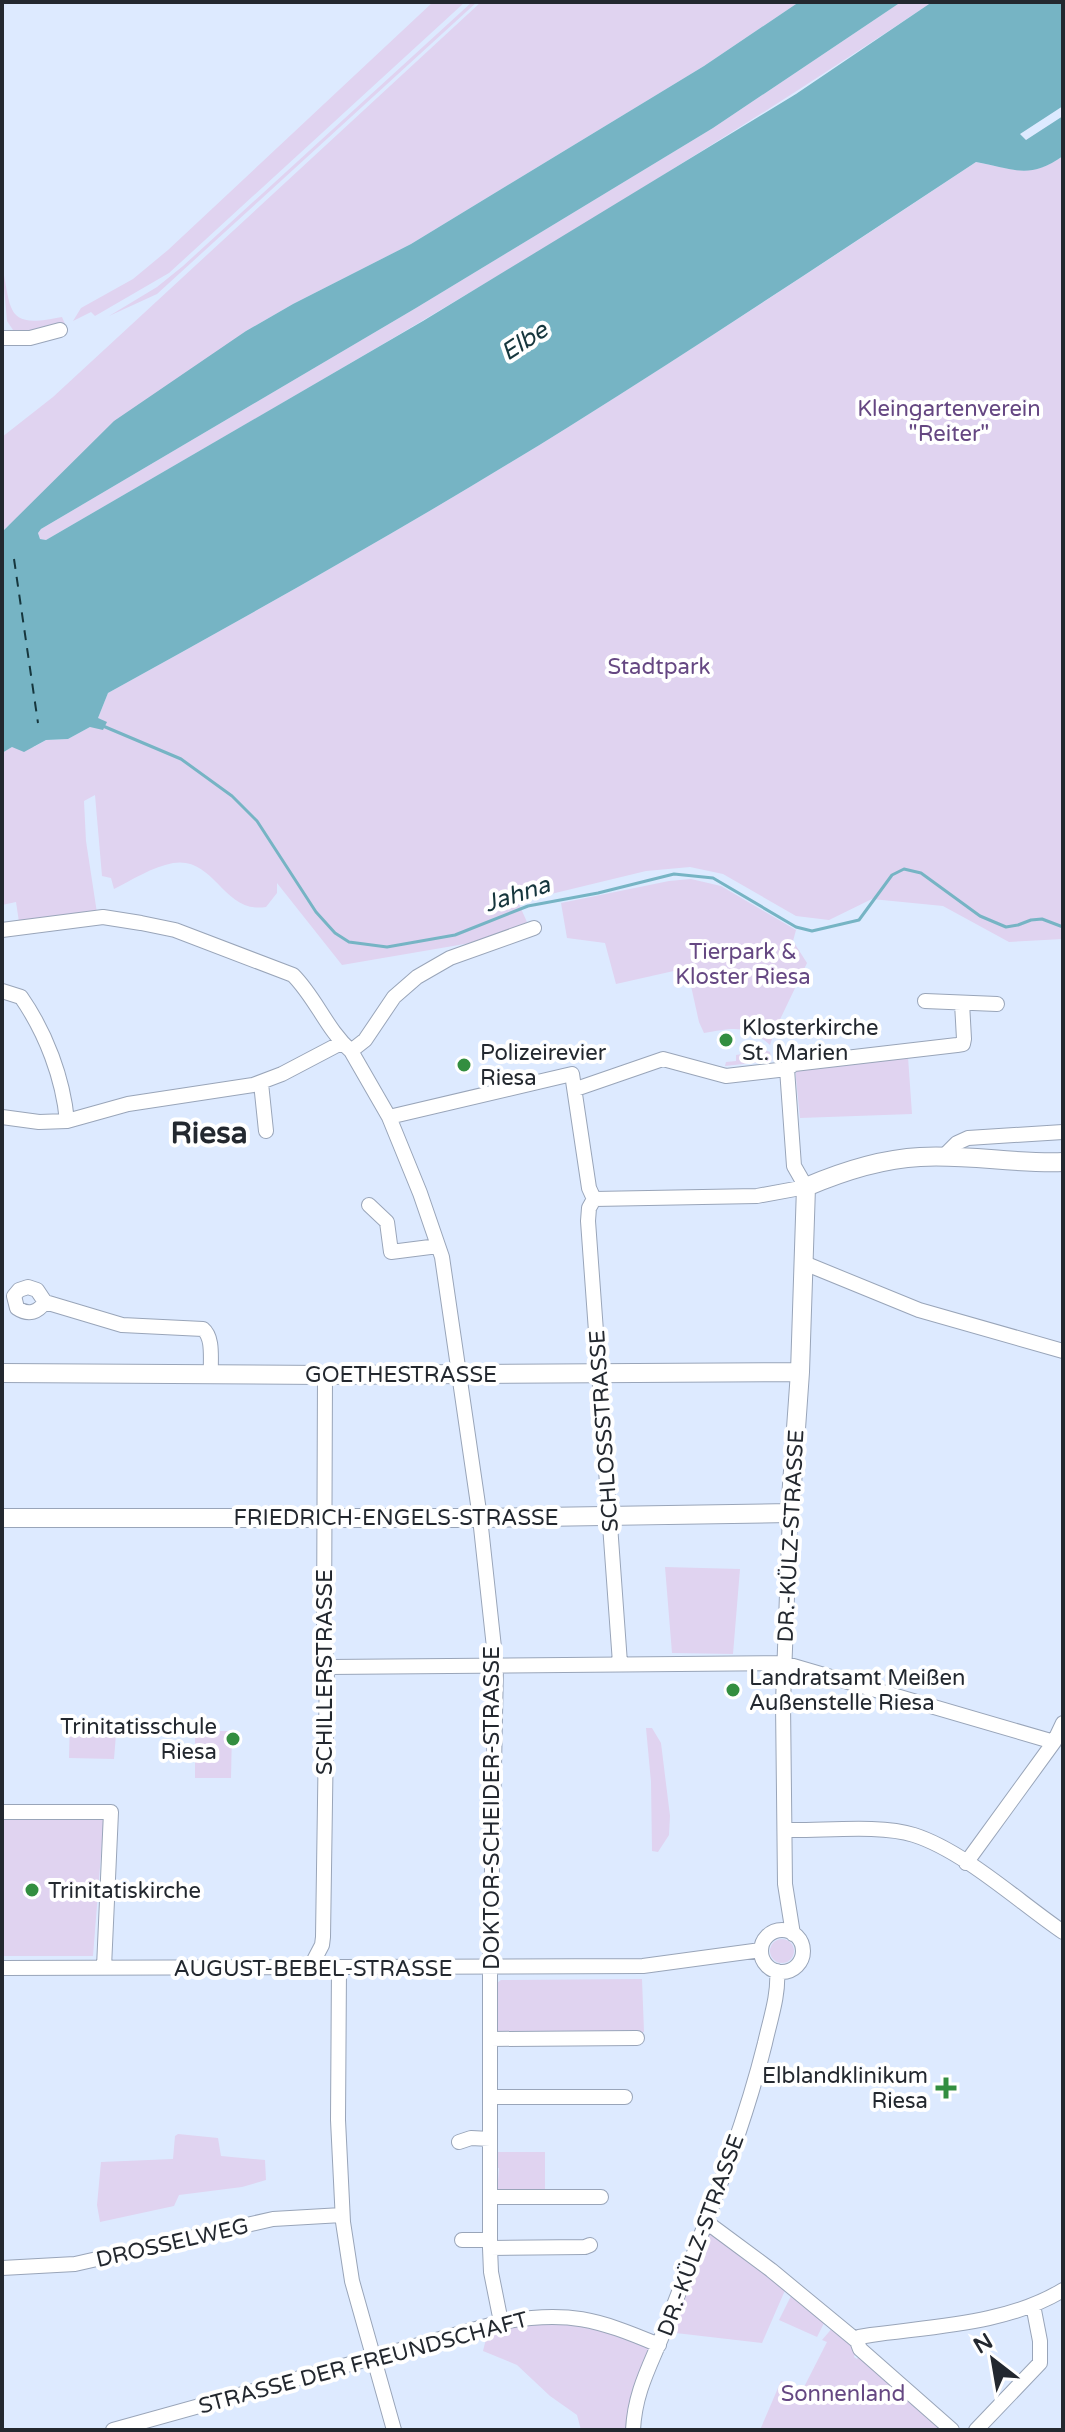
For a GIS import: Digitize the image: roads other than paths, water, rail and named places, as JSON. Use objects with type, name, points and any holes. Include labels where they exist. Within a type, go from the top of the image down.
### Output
[{"type":"main road","points":[[806,1187],[882,1163],[922,1157],[1063,1162]]},
{"type":"main road","name":"DR.-KÜLZ-STRASSE","points":[[790,1513],[800,1372],[806,1187]]},
{"type":"main road","name":"GOETHESTRASSE","points":[[2,1373],[325,1375],[800,1372]]},
{"type":"main road","name":"FRIEDRICH-ENGELS-STRASSE","points":[[2,1518],[480,1518],[790,1513]]},
{"type":"street","points":[[2,330],[2,338],[30,338],[60,330]]},
{"type":"street","name":"DOKTOR-SCHEIDER-STRASSE","points":[[2,930],[103,917],[175,930],[293,975],[308,990],[389,1117],[438,1246],[451,1309],[480,1518],[496,1666],[490,1969],[490,2244],[491,2272],[501,2322]]},
{"type":"street","points":[[2,1117],[39,1122],[67,1121],[128,1104],[261,1083],[365,1040],[394,997],[417,977],[450,958],[534,928]]},
{"type":"street","points":[[2,991],[21,997],[41,1034],[63,1084],[67,1121]]},
{"type":"street","points":[[925,1001],[997,1004]]},
{"type":"street","points":[[389,1117],[439,1103],[574,1081],[663,1059],[726,1076],[787,1069],[794,1064],[963,1044],[962,1003]]},
{"type":"street","points":[[594,1199],[757,1196],[806,1187],[794,1166],[787,1069]]},
{"type":"street","name":"SCHLOSSSTRASSE","points":[[574,1081],[589,1188],[594,1199],[589,1208],[588,1221],[620,1663]]},
{"type":"street","points":[[261,1083],[266,1131]]},
{"type":"street","points":[[943,1157],[957,1143],[968,1138],[1063,1132]]},
{"type":"street","points":[[369,1205],[387,1222],[391,1252],[438,1246]]},
{"type":"street","points":[[804,1263],[919,1310],[1063,1351]]},
{"type":"street","points":[[45,1302],[122,1325],[203,1329],[208,1333],[211,1374]]},
{"type":"street","name":"SCHILLERSTRASSE","points":[[311,1966],[323,1937],[327,1667],[324,1638],[325,1375]]},
{"type":"street","name":"DR.-KÜLZ-STRASSE","points":[[790,1513],[783,1663],[785,1884],[793,1934]]},
{"type":"street","points":[[327,1667],[783,1663],[1054,1742]]},
{"type":"street","points":[[966,1863],[1054,1742],[1063,1723]]},
{"type":"street","points":[[2,1812],[111,1812],[104,1967]]},
{"type":"street","points":[[786,1830],[890,1830],[914,1835],[966,1863],[1063,1932]]},
{"type":"street","name":"DR.-KÜLZ-STRASSE","points":[[775,1931],[785,1884]]},
{"type":"street","points":[[775,1931],[793,1934],[802,1949],[800,1961],[790,1970],[777,1971],[765,1964],[761,1950],[765,1938],[775,1931]]},
{"type":"street","name":"AUGUST-BEBEL-STRASSE","points":[[2,1968],[311,1966],[490,1969],[643,1966],[761,1950]]},
{"type":"street","points":[[339,1967],[338,2111],[342,2215],[352,2281],[394,2430]]},
{"type":"street","name":"DR.-KÜLZ-STRASSE","points":[[633,2430],[639,2387],[656,2352],[757,2073],[778,1982],[777,1971]]},
{"type":"street","points":[[490,2039],[637,2038]]},
{"type":"street","points":[[490,2097],[625,2097]]},
{"type":"street","points":[[459,2142],[471,2138],[490,2139]]},
{"type":"street","points":[[490,2197],[601,2197]]},
{"type":"street","name":"DROSSELWEG","points":[[2,2268],[75,2264],[273,2219],[342,2215]]},
{"type":"street","points":[[705,2221],[771,2270],[857,2341],[860,2349],[952,2430]]},
{"type":"street","points":[[462,2240],[490,2244],[590,2245]]},
{"type":"street","points":[[857,2341],[859,2337],[992,2318],[1033,2305],[1063,2290]]},
{"type":"street","points":[[976,2430],[1040,2363],[1040,2341],[1033,2305]]},
{"type":"street","name":"STRASSE DER FREUNDSCHAFT","points":[[113,2430],[135,2427],[501,2322],[538,2315],[584,2317],[656,2352]]},
{"type":"water","name":"Elbe","points":[[799,2],[901,2],[713,128],[41,529],[38,533],[40,539],[46,540],[423,321],[796,94],[932,2],[1063,2],[1063,106],[1020,134],[1026,140],[1063,116],[1063,156],[1040,168],[1021,171],[976,162],[513,461],[108,693],[98,718],[107,722],[103,730],[90,727],[68,739],[46,740],[24,752],[12,747],[2,753],[2,532],[114,421],[246,331],[411,244],[704,66]]},
{"type":"waterway","name":"Jahna","points":[[103,726],[181,759],[232,796],[257,821],[316,912],[335,933],[349,942],[387,947],[455,935],[528,906],[674,874],[713,878],[796,927],[812,931],[859,920],[892,875],[904,869],[921,873],[980,916],[1006,927],[1042,919],[1063,927]]},
{"type":"place","name":"Klosterkirche St. Marien","points":[[726,1040]]},
{"type":"place","name":"Polizeirevier Riesa","points":[[464,1065]]},
{"type":"place","name":"Landratsamt Meißen Außenstelle Riesa","points":[[733,1690]]},
{"type":"place","name":"Trinitatisschule Riesa","points":[[233,1739]]},
{"type":"place","name":"Trinitatiskirche","points":[[32,1890]]},
{"type":"place","name":"Elblandklinikum Riesa","points":[[946,2088]]},
{"type":"district","name":"Riesa","points":[[209,1133]]},
{"type":"park label","name":"Kleingartenverein \"Reiter\"","points":[[949,420]]},
{"type":"park label","name":"Stadtpark","points":[[659,666]]},
{"type":"park label","name":"Tierpark & Kloster Riesa","points":[[743,964]]},
{"type":"park label","name":"Sonnenland","points":[[843,2393]]}]
